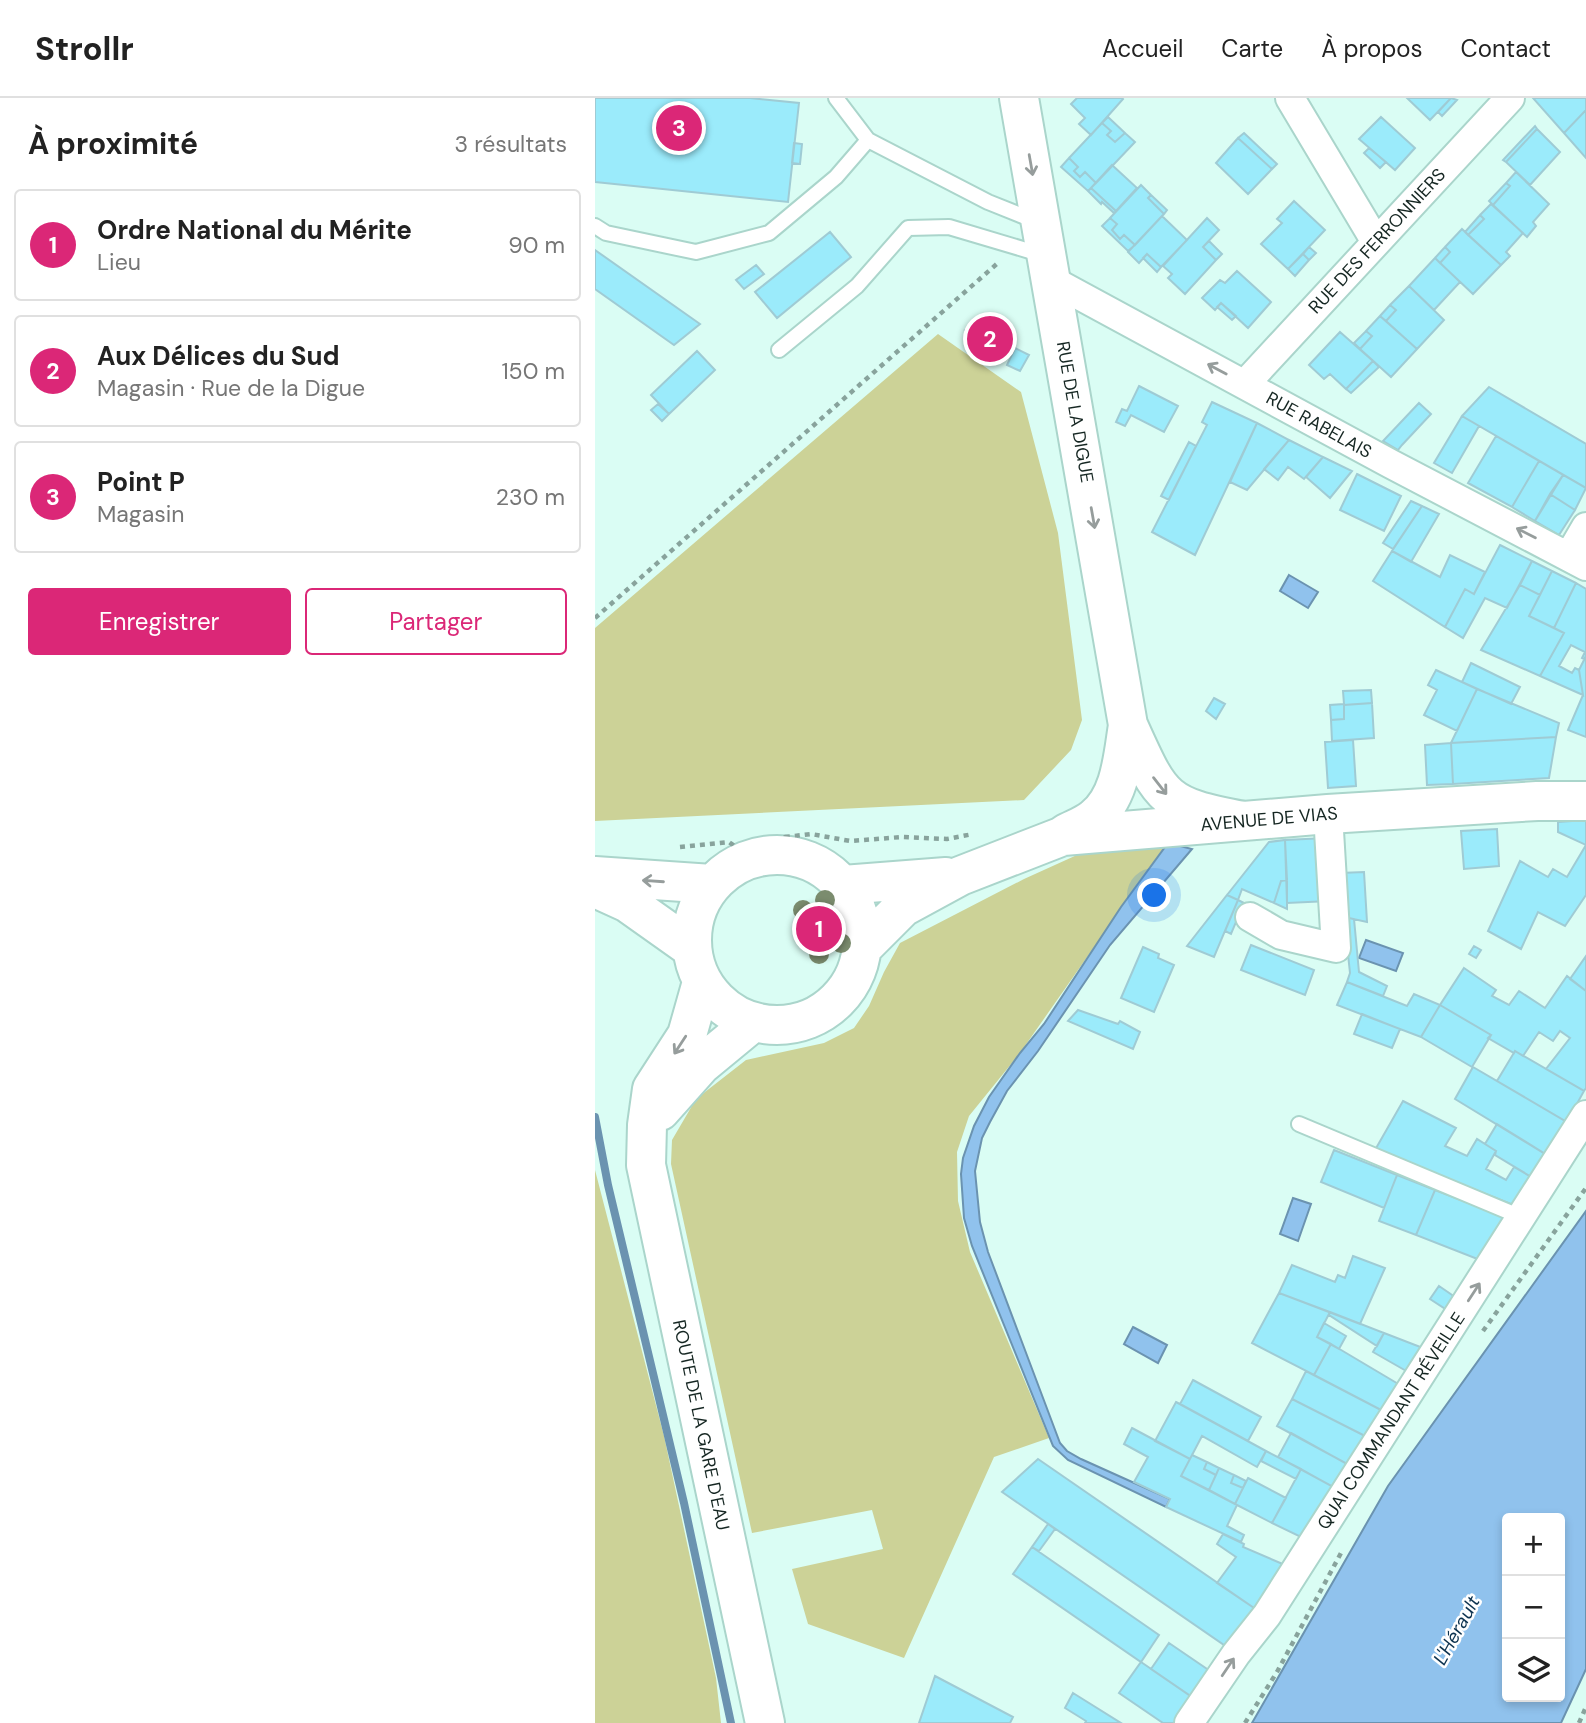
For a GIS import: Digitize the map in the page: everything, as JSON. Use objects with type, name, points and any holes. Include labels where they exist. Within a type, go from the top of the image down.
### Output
[{"type":"main road","name":"RUE DE LA DIGUE","points":[[1019,98],[1040,252],[1128,725],[1159,788],[1173,800],[1196,811],[1243,821]]},
{"type":"main road","name":"RUE DE LA DIGUE","points":[[1063,835],[1095,818],[1107,803],[1119,779],[1128,725]]},
{"type":"main road","name":"AVENUE DE VIAS","points":[[861,949],[903,907],[960,876],[1063,835],[1328,814],[1586,801]]},
{"type":"main road","points":[[595,888],[628,903],[696,964],[713,997],[727,1009],[753,1023],[782,1025],[801,1021],[820,1013],[835,1001],[848,986],[861,949],[857,914],[843,885],[821,867],[799,858],[776,855],[752,859],[730,869],[712,884],[702,899],[695,915],[696,964]]},
{"type":"main road","points":[[595,876],[712,884]]},
{"type":"main road","name":"AVENUE DE VIAS","points":[[843,885],[960,876]]},
{"type":"main road","name":"ROUTE DE LA GARE D'EAU","points":[[696,964],[687,1035],[652,1089],[647,1125],[646,1166],[765,1723]]},
{"type":"main road","points":[[647,1125],[701,1065],[753,1023]]},
{"type":"street","points":[[1290,98],[1376,242]]},
{"type":"street","name":"RUE DES FERRONNIERS","points":[[1245,384],[1510,98]]},
{"type":"street","name":"RUE RABELAIS","points":[[1040,252],[1245,384],[1577,561]]},
{"type":"street","points":[[1577,561],[1586,527]]},
{"type":"street","points":[[1250,917],[1281,935],[1336,948],[1328,814]]},
{"type":"street","name":"QUAI COMMANDANT RÉVEILLE","points":[[1189,1723],[1236,1654],[1267,1615],[1586,1115]]},
{"type":"lane","points":[[836,98],[868,140],[988,202],[1040,252]]},
{"type":"lane","points":[[595,226],[606,233],[696,252],[769,233],[836,177],[868,140]]},
{"type":"lane","points":[[779,350],[856,286],[908,228],[949,228],[1040,252]]},
{"type":"lane","points":[[1299,1124],[1521,1217]]},
{"type":"path","points":[[595,618],[1040,252]]},
{"type":"path","points":[[776,855],[785,837],[811,834],[850,841],[902,837],[947,839],[983,833]]},
{"type":"path","points":[[1480,1335],[1586,1188]]},
{"type":"path","points":[[1245,1723],[1277,1672],[1346,1545]]},
{"type":"path","points":[[1579,1723],[1586,1707]]},
{"type":"green space","points":[[938,334],[1021,392],[1058,533],[1082,720],[1071,750],[1024,800],[595,821],[595,628]]},
{"type":"green space","points":[[1169,840],[1020,1053],[969,1116],[957,1152],[958,1201],[970,1252],[1049,1438],[994,1457],[904,1658],[808,1624],[792,1569],[883,1549],[872,1510],[752,1533],[671,1164],[672,1140],[696,1099],[746,1060],[824,1043],[854,1028],[869,1006],[900,943],[1024,879],[1088,850]]},
{"type":"green space","points":[[595,1170],[664,1436],[716,1678],[721,1723],[595,1723]]},
{"type":"water","points":[[1289,575],[1318,592],[1308,608],[1280,591]]},
{"type":"water","points":[[1168,843],[1192,849],[1110,945],[1038,1051],[1007,1091],[982,1138],[975,1171],[980,1222],[988,1252],[1060,1443],[1067,1451],[1081,1459],[1170,1499],[1166,1507],[1068,1460],[1053,1446],[972,1246],[964,1218],[961,1174],[963,1158],[974,1126],[989,1097],[1044,1024],[1121,907]]},
{"type":"water","points":[[1366,940],[1403,953],[1396,971],[1359,958]]},
{"type":"water","points":[[1293,1198],[1311,1204],[1298,1241],[1280,1234]]},
{"type":"water","name":"L'Hérault","points":[[1586,1211],[1586,1669],[1561,1723],[1252,1723],[1388,1486]]},
{"type":"water","points":[[1133,1327],[1167,1345],[1158,1363],[1124,1344]]},
{"type":"building","points":[[595,98],[750,98],[799,103],[788,202],[595,182]]},
{"type":"building","points":[[1077,98],[1123,99],[1091,135],[1079,124],[1085,118],[1071,104]]},
{"type":"building","points":[[1407,98],[1451,98],[1430,120]]},
{"type":"building","points":[[1451,98],[1457,100],[1442,116],[1438,112]]},
{"type":"building","points":[[1533,98],[1586,98],[1586,110],[1564,133]]},
{"type":"building","points":[[1586,110],[1586,158],[1564,133]]},
{"type":"building","points":[[1108,117],[1125,133],[1115,142],[1107,135],[1111,131],[1102,123]]},
{"type":"building","points":[[1381,117],[1415,148],[1395,170],[1359,139]]},
{"type":"building","points":[[1102,123],[1111,131],[1107,135],[1115,142],[1125,133],[1135,142],[1096,183],[1085,172],[1080,177],[1074,171],[1078,167],[1069,158]]},
{"type":"building","points":[[1535,126],[1537,129],[1506,162],[1503,160]]},
{"type":"building","points":[[1537,129],[1560,152],[1530,185],[1506,162]]},
{"type":"building","points":[[1244,133],[1277,164],[1272,169],[1238,138]]},
{"type":"building","points":[[1238,138],[1272,169],[1248,194],[1216,163]]},
{"type":"building","points":[[794,143],[802,144],[800,164],[792,163]]},
{"type":"building","points":[[1369,148],[1386,162],[1380,168],[1364,153]]},
{"type":"building","points":[[1069,158],[1078,167],[1074,171],[1080,177],[1085,172],[1096,183],[1088,191],[1061,167]]},
{"type":"building","points":[[1112,165],[1137,188],[1116,211],[1091,188]]},
{"type":"building","points":[[1516,172],[1549,204],[1533,222],[1536,226],[1527,237],[1493,205],[1510,186],[1506,183]]},
{"type":"building","points":[[1506,183],[1510,186],[1493,205],[1489,201]]},
{"type":"building","points":[[1141,185],[1151,195],[1148,198],[1164,214],[1135,245],[1124,235],[1120,239],[1112,230],[1117,224],[1110,218]]},
{"type":"building","points":[[1091,188],[1116,211],[1114,213],[1088,191]]},
{"type":"building","points":[[1151,195],[1167,210],[1164,214],[1148,198]]},
{"type":"building","points":[[1294,201],[1325,230],[1288,269],[1261,244],[1282,223],[1277,219]]},
{"type":"building","points":[[1491,204],[1523,233],[1506,252],[1510,256],[1501,265],[1468,235],[1484,219],[1480,215]]},
{"type":"building","points":[[1480,215],[1484,219],[1468,235],[1465,232]]},
{"type":"building","points":[[1162,216],[1187,240],[1161,267],[1147,254],[1139,263],[1128,252]]},
{"type":"building","points":[[1110,218],[1117,224],[1112,230],[1120,239],[1124,235],[1135,245],[1128,251],[1102,226]]},
{"type":"building","points":[[1207,218],[1219,230],[1203,247],[1216,260],[1185,294],[1168,278],[1172,274],[1163,266]]},
{"type":"building","points":[[1462,229],[1501,265],[1473,294],[1440,263],[1450,252],[1445,247]]},
{"type":"building","points":[[830,232],[851,257],[777,318],[755,292]]},
{"type":"building","points":[[1209,241],[1222,254],[1216,260],[1203,247]]},
{"type":"building","points":[[1309,247],[1316,253],[1309,260],[1303,254]]},
{"type":"building","points":[[1445,247],[1450,252],[1440,263],[1435,258]]},
{"type":"building","points":[[595,250],[700,324],[674,345],[595,289]]},
{"type":"building","points":[[1147,254],[1161,267],[1157,272],[1143,258]]},
{"type":"building","points":[[1303,254],[1309,260],[1295,276],[1288,269]]},
{"type":"building","points":[[1435,258],[1460,282],[1434,310],[1409,286]]},
{"type":"building","points":[[756,265],[764,274],[744,289],[736,280]]},
{"type":"building","points":[[1237,271],[1271,302],[1248,328],[1221,303],[1215,310],[1202,298],[1220,280],[1225,283]]},
{"type":"building","points":[[1409,286],[1444,320],[1417,349],[1386,321],[1396,310],[1390,305]]},
{"type":"building","points":[[1221,303],[1236,316],[1232,320],[1217,307]]},
{"type":"building","points":[[1390,305],[1396,310],[1386,321],[1380,316]]},
{"type":"building","points":[[1380,316],[1417,349],[1391,377],[1360,349],[1372,336],[1366,331]]},
{"type":"building","points":[[978,320],[986,330],[994,325],[1014,347],[996,363],[965,330]]},
{"type":"building","points":[[1366,331],[1372,336],[1360,349],[1354,343]]},
{"type":"building","points":[[1340,332],[1373,361],[1346,389],[1330,374],[1324,379],[1309,365]]},
{"type":"building","points":[[1015,348],[1029,355],[1020,371],[1007,365]]},
{"type":"building","points":[[697,351],[715,370],[669,414],[651,395]]},
{"type":"building","points":[[1373,361],[1379,367],[1351,393],[1346,389]]},
{"type":"building","points":[[1139,386],[1178,406],[1164,432],[1131,415],[1125,426],[1116,422],[1122,409],[1127,411]]},
{"type":"building","points":[[1489,387],[1586,444],[1586,488],[1462,416]]},
{"type":"building","points":[[1212,402],[1257,423],[1195,555],[1152,532],[1207,425],[1202,422]]},
{"type":"building","points":[[1419,403],[1431,414],[1398,450],[1383,441]]},
{"type":"building","points":[[658,404],[669,414],[662,421],[651,410]]},
{"type":"building","points":[[1462,416],[1479,426],[1452,473],[1434,463]]},
{"type":"building","points":[[1257,423],[1289,440],[1247,490],[1230,482]]},
{"type":"building","points":[[1496,436],[1539,461],[1512,507],[1468,483]]},
{"type":"building","points":[[1289,440],[1323,457],[1304,479],[1288,467],[1278,480],[1264,469]]},
{"type":"building","points":[[1189,442],[1196,446],[1169,500],[1161,496]]},
{"type":"building","points":[[1323,457],[1352,471],[1330,498],[1306,477]]},
{"type":"building","points":[[1539,461],[1563,475],[1535,521],[1512,507]]},
{"type":"building","points":[[1357,474],[1401,496],[1384,531],[1340,510]]},
{"type":"building","points":[[1563,475],[1586,488],[1575,510],[1550,494]]},
{"type":"building","points":[[1550,494],[1575,510],[1559,535],[1535,521]]},
{"type":"building","points":[[1411,501],[1422,506],[1393,549],[1383,543]]},
{"type":"building","points":[[1422,506],[1439,514],[1411,562],[1392,551]]},
{"type":"building","points":[[1500,545],[1532,561],[1507,608],[1485,598],[1463,638],[1445,627],[1465,589],[1474,594]]},
{"type":"building","points":[[1392,551],[1440,577],[1450,555],[1485,572],[1474,594],[1465,589],[1445,627],[1373,581]]},
{"type":"building","points":[[1532,561],[1552,571],[1540,595],[1520,585]]},
{"type":"building","points":[[1552,571],[1576,583],[1554,628],[1529,616]]},
{"type":"building","points":[[1576,583],[1586,589],[1586,656],[1582,658],[1585,652],[1571,645],[1559,666],[1572,673],[1575,668],[1579,670],[1583,695],[1540,676],[1564,633],[1554,628]]},
{"type":"building","points":[[1520,585],[1540,595],[1529,616],[1564,633],[1540,676],[1481,650]]},
{"type":"building","points":[[1586,656],[1586,737],[1568,730],[1583,695],[1579,670]]},
{"type":"building","points":[[1471,663],[1520,687],[1511,704],[1462,682]]},
{"type":"building","points":[[1436,670],[1477,689],[1457,731],[1424,715],[1437,690],[1428,685]]},
{"type":"building","points":[[1477,689],[1559,723],[1556,737],[1451,743]]},
{"type":"building","points":[[1371,690],[1372,703],[1344,705],[1344,719],[1331,720],[1330,705],[1344,704],[1343,691]]},
{"type":"building","points":[[1214,698],[1225,704],[1216,719],[1206,711]]},
{"type":"building","points":[[1372,703],[1374,738],[1332,741],[1331,720],[1344,719],[1344,705]]},
{"type":"building","points":[[1556,737],[1549,778],[1453,784],[1451,743]]},
{"type":"building","points":[[1353,740],[1356,786],[1328,788],[1325,742]]},
{"type":"building","points":[[1451,743],[1453,784],[1427,785],[1425,745]]},
{"type":"building","points":[[1586,820],[1586,845],[1558,832],[1558,822]]},
{"type":"building","points":[[1497,829],[1499,866],[1464,869],[1461,831]]},
{"type":"building","points":[[1326,838],[1329,901],[1287,903],[1285,840]]},
{"type":"building","points":[[1285,840],[1287,880],[1281,881],[1274,903],[1242,889],[1238,900],[1227,895],[1269,842]]},
{"type":"building","points":[[1586,845],[1586,895],[1565,926],[1538,912],[1521,949],[1488,931],[1520,861],[1548,877],[1553,869],[1567,877]]},
{"type":"building","points":[[1364,872],[1367,922],[1344,917],[1340,873]]},
{"type":"building","points":[[1287,880],[1287,909],[1274,903],[1281,881]]},
{"type":"building","points":[[1227,895],[1238,900],[1214,957],[1187,946]]},
{"type":"building","points":[[1238,900],[1244,903],[1231,934],[1225,931]]},
{"type":"building","points":[[1344,917],[1354,919],[1359,972],[1387,986],[1383,996],[1347,982],[1350,973]]},
{"type":"building","points":[[1251,945],[1314,970],[1305,995],[1241,970]]},
{"type":"building","points":[[1474,946],[1481,950],[1476,958],[1469,954]]},
{"type":"building","points":[[1143,947],[1174,965],[1154,1012],[1121,998]]},
{"type":"building","points":[[1586,956],[1586,991],[1570,979]]},
{"type":"building","points":[[1464,968],[1496,990],[1492,996],[1509,1005],[1519,991],[1545,1008],[1567,976],[1586,991],[1584,1091],[1546,1069],[1570,1038],[1560,1031],[1553,1041],[1539,1032],[1523,1056],[1488,1038],[1491,1035],[1440,1005]]},
{"type":"building","points":[[1347,982],[1407,1006],[1414,994],[1440,1005],[1421,1037],[1337,1005]]},
{"type":"building","points":[[1440,1005],[1491,1035],[1472,1067],[1421,1037]]},
{"type":"building","points":[[1078,1010],[1118,1024],[1120,1021],[1140,1032],[1133,1049],[1068,1021]]},
{"type":"building","points":[[1362,1014],[1400,1029],[1392,1048],[1354,1034]]},
{"type":"building","points":[[1515,1051],[1584,1091],[1567,1122],[1497,1081]]},
{"type":"building","points":[[1473,1067],[1567,1122],[1547,1155],[1455,1099]]},
{"type":"building","points":[[1403,1101],[1456,1128],[1445,1146],[1467,1156],[1477,1139],[1496,1151],[1486,1169],[1506,1180],[1514,1167],[1533,1178],[1516,1206],[1375,1150]]},
{"type":"building","points":[[1497,1124],[1547,1155],[1533,1178],[1495,1155],[1496,1151],[1485,1144]]},
{"type":"building","points":[[1334,1150],[1397,1175],[1384,1208],[1321,1182]]},
{"type":"building","points":[[1397,1175],[1435,1190],[1416,1235],[1379,1221]]},
{"type":"building","points":[[1435,1190],[1507,1218],[1480,1260],[1416,1235]]},
{"type":"building","points":[[1353,1256],[1385,1268],[1360,1324],[1279,1293],[1292,1265],[1335,1282],[1338,1275],[1345,1278]]},
{"type":"building","points":[[1439,1286],[1455,1297],[1447,1310],[1430,1299]]},
{"type":"building","points":[[1279,1293],[1330,1312],[1317,1337],[1331,1344],[1314,1375],[1252,1343]]},
{"type":"building","points":[[1330,1312],[1384,1333],[1377,1346],[1329,1315]]},
{"type":"building","points":[[1324,1323],[1346,1336],[1339,1349],[1317,1337]]},
{"type":"building","points":[[1384,1333],[1423,1348],[1408,1372],[1373,1352]]},
{"type":"building","points":[[1331,1344],[1400,1385],[1383,1411],[1314,1375]]},
{"type":"building","points":[[1306,1371],[1383,1411],[1367,1437],[1292,1399]]},
{"type":"building","points":[[1193,1380],[1261,1417],[1248,1441],[1180,1404]]},
{"type":"building","points":[[1292,1399],[1367,1437],[1349,1465],[1277,1426]]},
{"type":"building","points":[[1176,1402],[1266,1451],[1257,1467],[1202,1436],[1190,1459],[1155,1441]]},
{"type":"building","points":[[1132,1428],[1190,1459],[1181,1476],[1237,1505],[1227,1526],[1244,1535],[1241,1542],[1166,1507],[1170,1499],[1134,1482],[1148,1457],[1124,1444]]},
{"type":"building","points":[[1291,1433],[1349,1465],[1335,1488],[1278,1457]]},
{"type":"building","points":[[1266,1451],[1301,1469],[1296,1479],[1261,1461]]},
{"type":"building","points":[[1192,1455],[1207,1462],[1204,1469],[1216,1475],[1209,1490],[1181,1476]]},
{"type":"building","points":[[1038,1459],[1254,1608],[1227,1647],[1002,1492]]},
{"type":"building","points":[[1207,1462],[1219,1468],[1216,1475],[1204,1469]]},
{"type":"building","points":[[1219,1468],[1234,1475],[1231,1483],[1243,1488],[1235,1504],[1209,1490]]},
{"type":"building","points":[[1301,1469],[1335,1488],[1303,1538],[1272,1523]]},
{"type":"building","points":[[1234,1475],[1246,1481],[1243,1488],[1231,1483]]},
{"type":"building","points":[[1248,1478],[1286,1498],[1272,1523],[1235,1504]]},
{"type":"building","points":[[1048,1524],[1055,1529],[1039,1551],[1032,1547]]},
{"type":"building","points":[[1223,1534],[1244,1544],[1243,1547],[1285,1565],[1254,1608],[1217,1583],[1236,1557],[1217,1544]]},
{"type":"building","points":[[1032,1547],[1159,1635],[1141,1662],[1013,1574]]},
{"type":"building","points":[[1169,1643],[1210,1671],[1192,1697],[1151,1669]]},
{"type":"building","points":[[1141,1662],[1192,1697],[1174,1723],[1163,1723],[1119,1693]]},
{"type":"building","points":[[935,1676],[1013,1717],[1010,1723],[919,1723]]},
{"type":"building","points":[[1073,1693],[1121,1723],[1085,1723],[1086,1721],[1065,1708]]},
{"type":"waterway","points":[[595,1117],[608,1185],[684,1503],[731,1723]]},
{"type":"place","name":"Point P","points":[[679,128]]},
{"type":"place","name":"Aux Délices du Sud","points":[[990,339]]},
{"type":"place","name":"Ordre National du Mérite","points":[[819,929]]}]
